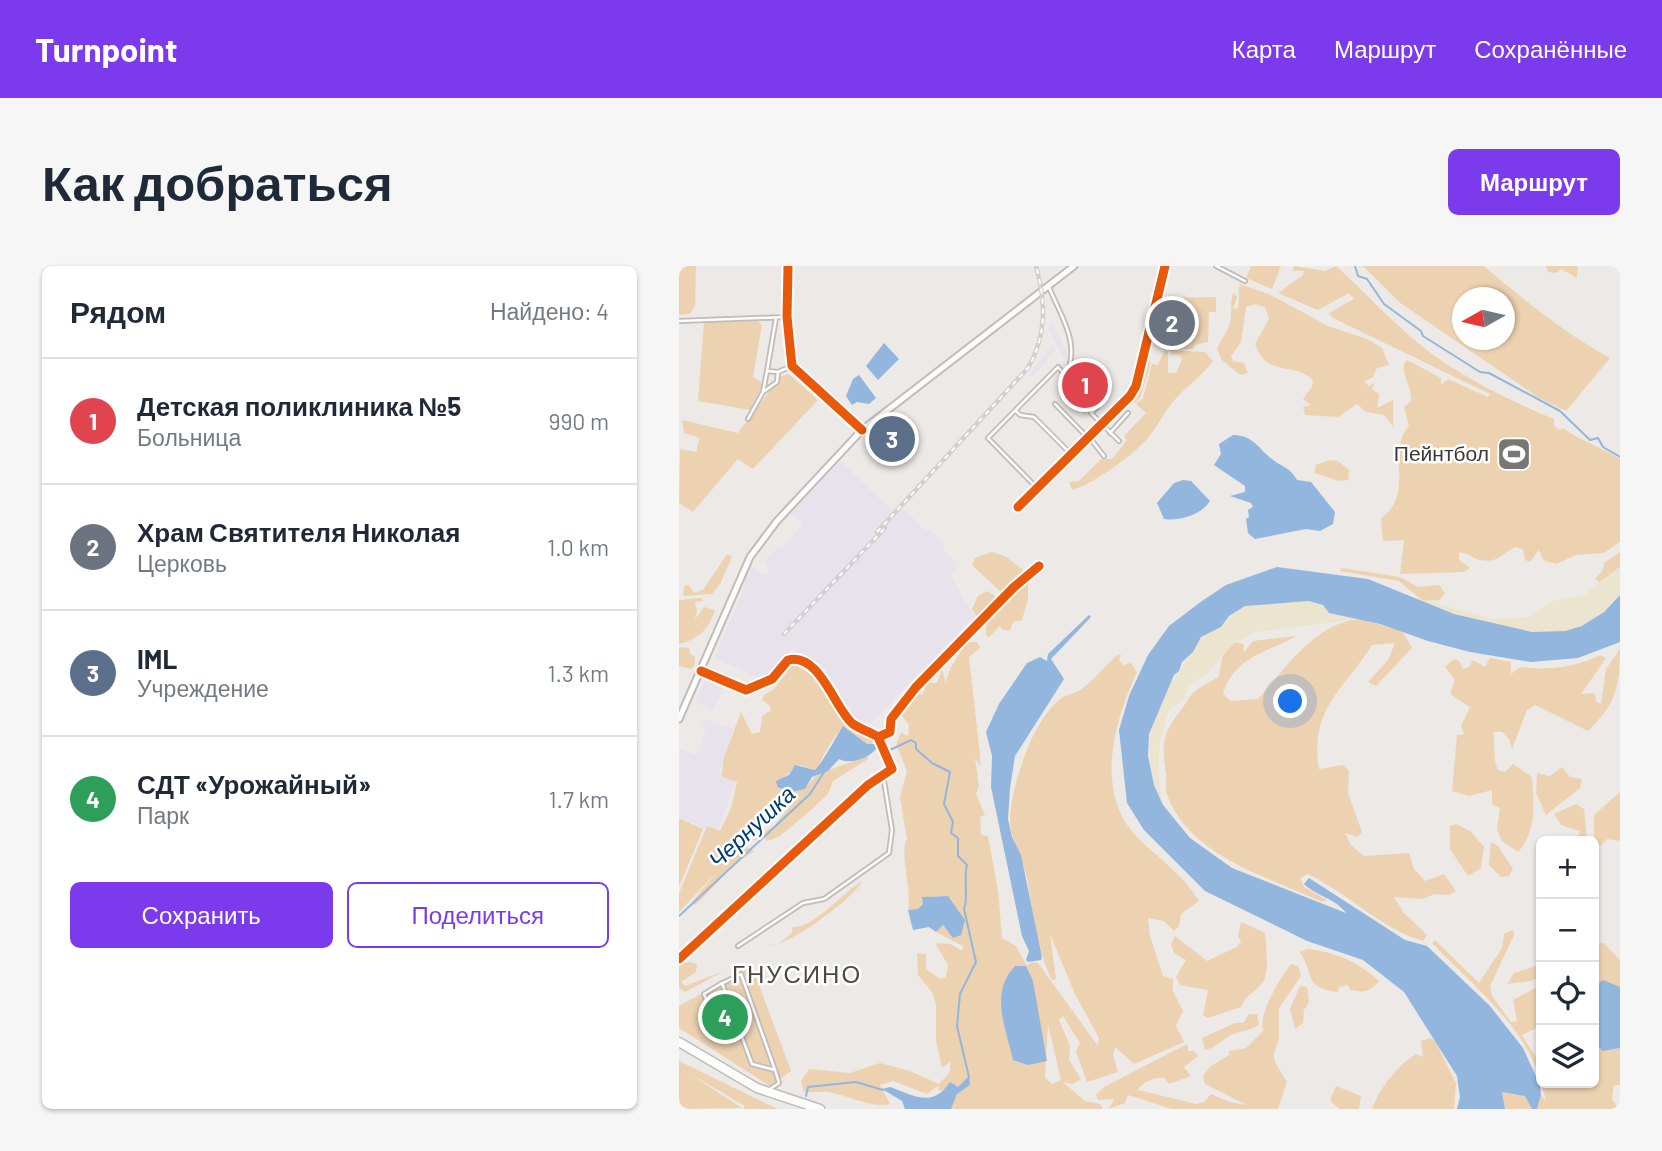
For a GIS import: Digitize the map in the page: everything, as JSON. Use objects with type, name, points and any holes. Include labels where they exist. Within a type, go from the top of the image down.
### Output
[{"type":"highway","points":[[680,1046],[763,1090],[820,1109]]},
{"type":"highway","points":[[680,1046],[743,1086],[805,1109]]},
{"type":"main road","points":[[679,719],[755,547],[862,430],[1075,266]]},
{"type":"street","points":[[788,266],[787,317],[792,366],[862,430]]},
{"type":"street","points":[[1018,507],[1136,386],[1165,266]]},
{"type":"street","points":[[1216,266],[1245,281]]},
{"type":"street","points":[[1049,286],[1073,344],[1072,362],[1066,376]]},
{"type":"street","points":[[748,419],[763,393],[776,317]]},
{"type":"street","points":[[679,321],[787,317]]},
{"type":"street","points":[[767,371],[778,372],[792,366]]},
{"type":"street","points":[[1037,488],[988,438],[1058,367],[1097,407],[1091,413],[1119,441]]},
{"type":"street","points":[[763,393],[777,382],[778,372]]},
{"type":"street","points":[[1055,404],[1089,437],[1104,456]]},
{"type":"street","points":[[1016,411],[1020,415],[1034,417],[1071,454]]},
{"type":"street","points":[[1110,433],[1128,413]]},
{"type":"street","points":[[878,737],[890,732],[891,719],[916,687],[1014,587],[1039,566]]},
{"type":"street","points":[[679,958],[830,819],[893,769],[878,737],[851,723],[824,679],[799,659],[788,660],[772,679],[746,690],[701,671]]},
{"type":"street","points":[[738,946],[793,908],[824,899],[889,853],[892,845],[883,775]]},
{"type":"street","points":[[720,1041],[703,994],[741,974],[779,1083],[763,1090]]},
{"type":"street","points":[[722,983],[752,1064],[775,1070]]},
{"type":"shaded area","points":[[679,266],[696,266],[695,306],[690,314],[679,315]]},
{"type":"shaded area","points":[[1251,266],[1281,266],[1272,289],[1246,278]]},
{"type":"shaded area","points":[[1294,266],[1325,271],[1336,266],[1407,334],[1449,366],[1501,395],[1554,419],[1554,426],[1560,430],[1563,428],[1620,459],[1620,542],[1604,553],[1576,555],[1556,564],[1543,560],[1539,550],[1530,562],[1525,560],[1523,549],[1516,547],[1500,557],[1486,561],[1459,553],[1459,560],[1470,568],[1464,572],[1400,574],[1404,540],[1383,541],[1381,518],[1397,497],[1399,448],[1402,436],[1409,426],[1404,407],[1411,401],[1411,396],[1404,363],[1407,360],[1441,378],[1441,385],[1448,379],[1488,397],[1490,394],[1333,318],[1329,313],[1354,299],[1349,293],[1318,310],[1278,293],[1303,275],[1304,271],[1293,271]]},
{"type":"shaded area","points":[[1363,266],[1484,266],[1510,287],[1452,287],[1452,338],[1399,302]]},
{"type":"shaded area","points":[[1546,266],[1578,266],[1577,278],[1561,269],[1556,273],[1548,272]]},
{"type":"shaded area","points":[[1240,284],[1271,295],[1328,326],[1367,339],[1382,348],[1389,365],[1377,368],[1373,377],[1364,382],[1369,386],[1374,383],[1372,389],[1379,394],[1377,408],[1393,400],[1393,426],[1384,415],[1366,412],[1357,404],[1338,417],[1305,415],[1303,407],[1311,405],[1303,399],[1312,387],[1313,380],[1304,374],[1266,362],[1255,344],[1269,319],[1265,307],[1255,304],[1246,307],[1241,342],[1231,356],[1233,361],[1244,363],[1248,373],[1240,375],[1222,360],[1217,349],[1230,323],[1233,293],[1237,297],[1233,308],[1237,309]]},
{"type":"shaded area","points":[[1515,291],[1560,326],[1610,358],[1566,411],[1539,398],[1469,350],[1515,350]]},
{"type":"shaded area","points":[[1216,297],[1216,312],[1209,312],[1208,342],[1194,345],[1193,349],[1178,349],[1178,298]]},
{"type":"shaded area","points":[[757,320],[762,325],[753,377],[763,384],[750,410],[698,401],[704,322]]},
{"type":"shaded area","points":[[1053,324],[1069,356],[1064,359],[1048,327]]},
{"type":"shaded area","points":[[1053,345],[1057,349],[1032,377],[1029,374]]},
{"type":"shaded area","points":[[1171,350],[1205,352],[1213,361],[1172,403],[1151,435],[1140,446],[1101,476],[1072,490],[1069,482],[1079,481],[1101,459],[1112,459],[1127,440],[1124,436],[1146,413],[1136,404],[1143,398],[1152,364],[1158,365],[1164,351],[1168,351],[1168,373],[1176,373],[1182,360],[1180,355],[1171,354]]},
{"type":"shaded area","points":[[1147,361],[1151,362],[1141,396],[1135,403],[1132,399],[1141,383]]},
{"type":"shaded area","points":[[789,374],[818,400],[753,469],[738,459],[693,512],[679,503],[680,449],[696,452],[700,438],[684,433],[682,420],[738,433],[781,376]]},
{"type":"shaded area","points":[[1076,387],[1094,406],[1085,415],[1068,397]]},
{"type":"shaded area","points":[[1329,460],[1338,461],[1349,470],[1348,480],[1339,481],[1314,473],[1316,465]]},
{"type":"shaded area","points":[[841,461],[895,514],[901,509],[907,511],[924,530],[930,530],[945,544],[942,549],[959,565],[950,575],[974,616],[869,725],[853,718],[835,684],[793,648],[764,680],[714,658],[746,585],[743,582],[750,564],[763,576],[769,571],[764,561],[778,547],[781,549],[803,524],[791,513]]},
{"type":"shaded area","points":[[992,552],[1005,556],[1027,573],[1003,594],[972,565],[975,558]]},
{"type":"shaded area","points":[[1620,552],[1620,567],[1600,582],[1595,579],[1603,570],[1604,563]]},
{"type":"shaded area","points":[[727,554],[732,557],[720,584],[712,594],[683,596],[684,586],[689,585],[694,593],[703,590]]},
{"type":"shaded area","points":[[1341,568],[1400,577],[1418,587],[1439,585],[1445,593],[1440,600],[1423,601],[1399,581],[1340,571]]},
{"type":"shaded area","points":[[1040,570],[1043,573],[1035,575],[1028,584],[1028,599],[1022,620],[1013,622],[1010,630],[1003,630],[1000,626],[989,637],[986,635],[986,619],[1017,587]]},
{"type":"shaded area","points":[[987,591],[995,596],[996,604],[991,603],[987,612],[977,617],[972,609],[978,596]]},
{"type":"shaded area","points":[[701,598],[704,601],[695,602],[695,619],[704,607],[715,610],[713,617],[698,636],[679,644],[679,600]]},
{"type":"shaded area","points":[[1359,619],[1402,631],[1412,648],[1376,686],[1368,682],[1388,660],[1395,643],[1372,645],[1324,716],[1317,748],[1319,769],[1343,765],[1349,771],[1348,793],[1362,832],[1357,837],[1345,833],[1351,845],[1364,856],[1409,853],[1414,869],[1425,881],[1444,874],[1456,891],[1450,895],[1435,894],[1422,899],[1394,897],[1404,913],[1427,935],[1423,941],[1393,928],[1308,874],[1300,878],[1304,887],[1327,900],[1322,902],[1212,850],[1178,817],[1166,793],[1164,745],[1168,730],[1192,694],[1219,676],[1223,654],[1235,642],[1244,644],[1243,653],[1253,641],[1296,636],[1243,664],[1228,681],[1223,694],[1231,701],[1258,699],[1315,638],[1343,622]]},
{"type":"shaded area","points":[[966,642],[977,642],[980,648],[969,657],[980,755],[980,766],[975,758],[979,786],[976,794],[985,815],[980,817],[981,835],[988,836],[998,890],[1002,938],[1016,946],[1027,966],[1032,962],[1038,963],[1098,1046],[1099,1038],[1075,994],[1050,934],[1056,979],[1052,980],[1047,970],[1027,878],[1011,828],[1011,808],[1025,754],[1042,720],[1052,707],[1063,697],[1082,689],[1116,656],[1121,654],[1119,660],[1123,665],[1131,663],[1137,672],[1115,735],[1112,780],[1116,801],[1125,821],[1139,839],[1179,876],[1199,901],[1181,914],[1179,926],[1174,931],[1164,921],[1148,918],[1150,936],[1163,976],[1173,979],[1173,991],[1183,1011],[1176,1026],[1184,1042],[1134,1064],[1115,1047],[1113,1055],[1118,1072],[1087,1082],[1076,1052],[1080,1043],[1063,1016],[1059,1020],[1070,1046],[1069,1060],[1081,1079],[1073,1084],[1063,1082],[1085,1101],[1100,1104],[1103,1109],[951,1109],[957,1094],[967,1082],[958,1087],[938,1091],[939,1085],[927,1094],[893,1081],[880,1085],[890,1104],[883,1105],[827,1092],[804,1092],[801,1081],[809,1069],[850,1073],[880,1063],[910,1071],[939,1084],[949,1073],[951,1061],[942,1068],[936,1040],[936,1004],[932,992],[918,975],[917,953],[926,954],[926,969],[940,979],[946,977],[948,965],[935,943],[950,944],[962,951],[963,946],[936,932],[943,925],[951,935],[948,896],[932,896],[918,909],[908,910],[904,852],[907,839],[900,797],[907,771],[896,744],[901,733],[908,736],[909,725],[900,713],[909,707],[917,693],[922,695],[928,683],[937,683],[942,669],[946,683]],"holes":[[[1048,1024],[1061,1080],[1052,1084],[1045,1078]]]},
{"type":"shaded area","points":[[679,647],[689,648],[690,654],[695,657],[695,664],[691,669],[679,666]]},
{"type":"shaded area","points":[[1620,649],[1615,694],[1605,712],[1588,731],[1535,705],[1527,710],[1512,749],[1509,739],[1502,732],[1493,732],[1498,770],[1505,772],[1513,764],[1532,777],[1531,826],[1518,852],[1502,841],[1497,830],[1500,808],[1492,804],[1492,790],[1469,796],[1452,791],[1457,735],[1464,734],[1461,726],[1470,707],[1450,694],[1455,680],[1445,667],[1454,659],[1459,661],[1463,669],[1469,667],[1473,660],[1485,667],[1490,658],[1511,662],[1511,674],[1520,667],[1561,667],[1600,655],[1606,658],[1581,694],[1595,693],[1596,701],[1601,704],[1606,669]]},
{"type":"shaded area","points":[[793,664],[818,678],[851,726],[873,741],[871,746],[843,726],[825,752],[819,768],[815,770],[800,765],[775,784],[777,787],[792,792],[804,789],[818,774],[868,756],[868,759],[833,781],[828,794],[780,836],[767,841],[765,838],[752,840],[774,826],[791,805],[782,800],[775,816],[762,820],[760,831],[752,831],[737,842],[754,851],[729,870],[695,905],[692,902],[716,873],[679,912],[679,893],[707,826],[720,831],[731,808],[737,782],[722,777],[723,760],[741,712],[752,734],[760,732],[762,716],[771,710],[762,700],[764,695],[774,689]]},
{"type":"shaded area","points":[[705,681],[723,689],[713,710],[695,702]]},
{"type":"shaded area","points":[[705,719],[733,729],[719,773],[736,780],[717,834],[679,817],[679,749],[697,755],[706,730],[702,728]]},
{"type":"shaded area","points":[[1562,767],[1570,777],[1582,779],[1580,788],[1546,815],[1536,793],[1537,773],[1550,776]]},
{"type":"shaded area","points":[[1620,792],[1620,841],[1607,839],[1600,846],[1599,836],[1594,836],[1594,815]]},
{"type":"shaded area","points":[[1576,804],[1584,809],[1587,836],[1578,836],[1580,831],[1561,825],[1554,814]]},
{"type":"shaded area","points":[[679,818],[703,829],[679,887]]},
{"type":"shaded area","points":[[1457,824],[1471,832],[1484,847],[1481,868],[1468,876],[1450,849],[1450,826]]},
{"type":"shaded area","points":[[1491,842],[1498,846],[1513,869],[1509,876],[1501,877],[1489,865]]},
{"type":"shaded area","points":[[862,881],[849,897],[821,919],[778,944],[792,933],[792,927],[809,923]]},
{"type":"shaded area","points":[[1241,922],[1265,933],[1265,978],[1241,1007],[1208,1018],[1203,1015],[1208,990],[1180,985],[1176,977],[1186,960],[1174,953],[1171,944],[1175,936],[1207,961],[1237,947],[1241,942],[1238,936]]},
{"type":"shaded area","points":[[1513,930],[1514,935],[1490,986],[1492,996],[1511,1022],[1517,1021],[1513,1000],[1536,988],[1536,1028],[1522,1035],[1536,1057],[1536,1068],[1523,1042],[1495,1006],[1432,943],[1435,940],[1479,983],[1502,948],[1504,934]]},
{"type":"shaded area","points":[[1604,943],[1620,960],[1620,1006],[1618,994],[1599,989],[1599,944]]},
{"type":"shaded area","points":[[1308,949],[1346,959],[1379,981],[1363,991],[1350,990],[1348,985],[1339,987],[1338,992],[1319,987],[1311,979],[1300,952]]},
{"type":"shaded area","points":[[679,964],[697,964],[696,972],[681,982],[685,986],[724,971],[685,992],[679,988]]},
{"type":"shaded area","points":[[1291,964],[1298,966],[1301,976],[1279,1008],[1279,1038],[1274,1053],[1275,1062],[1287,1082],[1278,1109],[1172,1109],[1128,1095],[1125,1103],[1108,1109],[1115,1099],[1098,1100],[1096,1095],[1104,1087],[1187,1044],[1188,1051],[1194,1051],[1198,1056],[1184,1067],[1191,1076],[1169,1084],[1164,1078],[1153,1079],[1138,1090],[1196,1104],[1204,1102],[1211,1094],[1247,1105],[1205,1084],[1203,1076],[1211,1066],[1229,1055],[1229,1051],[1246,1048],[1263,1031],[1267,1006]]},
{"type":"shaded area","points":[[752,966],[791,1071],[770,1086],[679,1028],[679,1006]]},
{"type":"shaded area","points":[[1536,966],[1536,978],[1507,984],[1514,973]]},
{"type":"shaded area","points":[[1300,986],[1307,987],[1309,1002],[1304,1010],[1303,1023],[1295,1029],[1290,1009]]},
{"type":"shaded area","points":[[1249,1014],[1257,1014],[1259,1025],[1231,1035],[1205,1050],[1202,1038],[1235,1023],[1243,1023]]},
{"type":"shaded area","points":[[1599,1031],[1603,1051],[1620,1048],[1620,1085],[1614,1085],[1612,1099],[1618,1109],[1537,1109],[1541,1095],[1546,1101],[1542,1088],[1599,1088]]},
{"type":"shaded area","points":[[1430,1038],[1435,1041],[1456,1083],[1454,1109],[1372,1109],[1396,1071],[1416,1054],[1423,1057],[1421,1041]]},
{"type":"shaded area","points":[[679,1061],[778,1109],[743,1109],[745,1106],[687,1072],[742,1108],[679,1109]]},
{"type":"shaded area","points":[[1336,1086],[1361,1096],[1359,1109],[1340,1109],[1330,1101]]},
{"type":"shaded area","points":[[1502,1092],[1526,1096],[1532,1109],[1505,1109]]},
{"type":"sand","points":[[1620,568],[1620,595],[1588,623],[1565,631],[1544,633],[1496,627],[1449,613],[1412,597],[1494,619],[1529,617],[1552,601],[1584,595]]},
{"type":"sand","points":[[1309,601],[1323,605],[1329,613],[1359,619],[1256,632],[1235,642],[1207,674],[1190,684],[1182,700],[1168,712],[1160,742],[1158,772],[1163,805],[1151,769],[1149,752],[1153,720],[1168,687],[1196,644],[1204,635],[1221,627],[1245,606],[1268,602]]},
{"type":"water","points":[[884,343],[899,359],[878,380],[866,366]]},
{"type":"water","points":[[859,375],[876,398],[869,404],[857,402],[852,405],[846,396],[853,379]]},
{"type":"water","points":[[1233,435],[1252,441],[1270,458],[1290,471],[1297,480],[1311,482],[1335,512],[1333,524],[1320,531],[1306,529],[1255,539],[1248,533],[1246,519],[1249,517],[1248,510],[1253,507],[1251,503],[1230,496],[1245,492],[1245,486],[1214,465],[1221,454],[1219,444]]},
{"type":"water","points":[[1191,481],[1210,501],[1190,516],[1164,519],[1157,503],[1174,483]]},
{"type":"water","points":[[1277,567],[1368,579],[1454,614],[1532,632],[1565,631],[1582,626],[1604,612],[1620,595],[1620,642],[1578,658],[1531,662],[1470,652],[1428,641],[1380,624],[1329,613],[1323,605],[1309,601],[1245,606],[1229,616],[1221,627],[1201,637],[1193,652],[1182,662],[1149,734],[1148,756],[1154,785],[1163,805],[1190,838],[1232,868],[1346,913],[1304,884],[1309,878],[1405,940],[1427,946],[1490,1006],[1523,1048],[1536,1076],[1536,1088],[1540,1088],[1537,1109],[1532,1109],[1525,1096],[1502,1092],[1505,1109],[1457,1109],[1460,1097],[1457,1076],[1404,992],[1363,960],[1307,941],[1205,891],[1144,830],[1127,803],[1119,730],[1129,696],[1148,655],[1169,626],[1226,585]]},
{"type":"water","points":[[1089,615],[1091,617],[1051,659],[1064,679],[1015,756],[1008,819],[1012,837],[1021,855],[1042,957],[1041,960],[1028,962],[1026,960],[1029,951],[1022,936],[991,787],[992,756],[986,732],[999,704],[1027,663],[1040,657],[1047,661],[1048,654]]},
{"type":"water","points":[[843,726],[867,744],[875,744],[877,748],[860,760],[839,759],[828,771],[812,777],[805,789],[792,792],[777,787],[776,781],[789,775],[795,765],[815,770]]},
{"type":"water","points":[[948,896],[965,920],[961,935],[953,938],[943,925],[936,932],[929,927],[913,930],[908,910],[918,909],[923,904],[922,897]]},
{"type":"water","points":[[1015,966],[1026,966],[1033,981],[1047,1061],[1028,1065],[1013,1060],[1001,999],[1007,976]]},
{"type":"water","points":[[1603,980],[1620,987],[1620,1048],[1603,1051],[1599,1047],[1599,984]]},
{"type":"water","points":[[969,1076],[970,1085],[957,1094],[951,1109],[905,1109],[902,1101],[882,1089],[890,1087],[914,1096],[929,1098],[943,1090],[950,1082],[958,1087]]},
{"type":"waterway","points":[[1355,266],[1358,276],[1367,279],[1384,304],[1421,331],[1423,336],[1480,372],[1489,373],[1560,411],[1590,440],[1598,438],[1603,447],[1620,457]]},
{"type":"waterway","name":"Чернушка","points":[[890,750],[911,740],[916,743],[916,749],[932,763],[950,772],[944,804],[953,822],[951,833],[958,838],[958,856],[967,865],[964,909],[976,962],[960,994],[957,1026],[969,1077]]},
{"type":"waterway","name":"Чернушка","points":[[679,916],[810,794],[826,769]]},
{"type":"waterway","name":"Чернушка","points":[[806,1096],[808,1087],[856,1082],[883,1090]]},
{"type":"railway","points":[[877,532],[1028,368],[1042,331],[1042,292],[1036,266]]},
{"type":"railway","points":[[784,634],[885,528]]},
{"type":"cycle path","points":[[788,266],[787,317],[792,366],[862,430]]},
{"type":"cycle path","points":[[1018,507],[1130,396],[1136,386],[1165,266]]},
{"type":"cycle path","points":[[679,959],[868,785],[892,769],[878,737],[890,732],[891,719],[916,687],[1014,587],[1039,566]]},
{"type":"cycle path","points":[[701,671],[746,690],[772,679],[788,660],[799,660],[818,673],[853,724],[878,737]]},
{"type":"place","name":"Храм Святителя Николая","points":[[1172,323]]},
{"type":"place","name":"Детская поликлиника №5","points":[[1085,385]]},
{"type":"place","name":"IML","points":[[892,439]]},
{"type":"place","name":"Пейнтбол","points":[[1514,454]]},
{"type":"place","name":"СДТ «Урожайный»","points":[[725,1017]]},
{"type":"district","name":"ГНУСИНО","points":[[797,975]]}]
